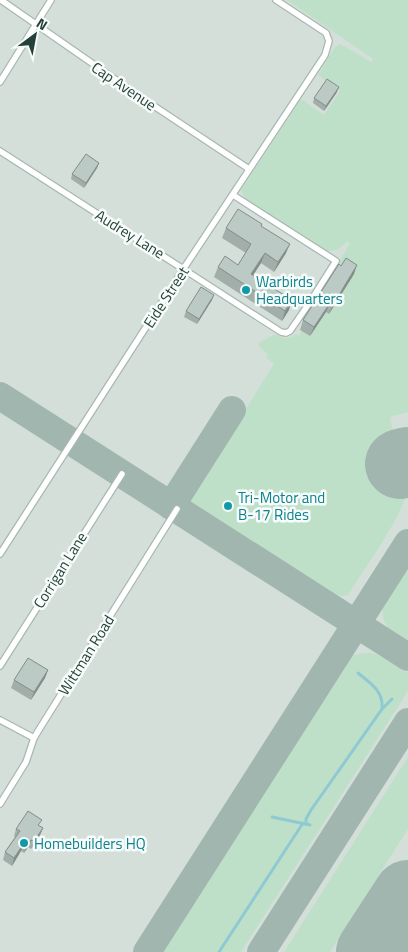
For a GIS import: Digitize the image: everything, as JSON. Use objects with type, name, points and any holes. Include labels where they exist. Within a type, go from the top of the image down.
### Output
[{"type":"lane","name":"Cap Avenue","points":[[0,0],[148,102],[250,169]]},
{"type":"lane","points":[[0,82],[51,0]]},
{"type":"lane","name":"Eide Street","points":[[0,554],[184,268],[326,55],[329,41],[326,33],[276,0]]},
{"type":"lane","name":"Audrey Lane","points":[[0,151],[281,332],[288,332],[336,261],[233,195]]},
{"type":"lane","name":"Corrigan Lane","points":[[0,666],[122,474]]},
{"type":"lane","name":"Wittman Road","points":[[0,804],[26,762],[34,738],[177,509]]},
{"type":"lane","points":[[0,720],[34,738]]},
{"type":"shaded area","points":[[0,0],[408,0],[408,952],[0,952]]},
{"type":"green space","points":[[287,0],[408,0],[408,412],[390,417],[406,493],[398,515],[381,544],[348,595],[341,596],[303,578],[186,504],[274,364],[266,358],[268,355],[258,345],[260,342],[275,334],[286,338],[296,334],[299,336],[302,331],[316,327],[326,312],[329,314],[349,283],[343,278],[336,267],[350,243],[347,241],[338,249],[326,251],[245,199],[241,190],[301,99],[324,115],[340,91],[318,75],[335,47],[340,44],[371,62],[373,59]]},
{"type":"green space","points":[[408,559],[408,642],[388,628],[383,610],[388,592]]},
{"type":"green space","points":[[372,653],[408,673],[408,691],[241,952],[157,952],[339,666],[346,659],[354,655]]},
{"type":"green space","points":[[408,757],[408,829],[330,952],[284,952]]},
{"type":"building","points":[[327,79],[339,87],[326,106],[314,98]]},
{"type":"building","points":[[86,154],[99,163],[86,183],[72,174]]},
{"type":"building","points":[[238,209],[290,244],[278,262],[265,253],[251,274],[292,300],[285,311],[218,267],[225,256],[238,265],[251,244],[226,228]]},
{"type":"building","points":[[346,258],[357,265],[333,305],[330,303],[314,327],[303,320],[339,264],[341,266]]},
{"type":"building","points":[[201,287],[214,295],[199,319],[186,311]]},
{"type":"building","points":[[28,658],[48,670],[34,692],[14,680]]},
{"type":"building","name":"Homebuilders HQ","points":[[28,811],[42,820],[38,825],[43,828],[34,841],[31,840],[27,845],[24,843],[14,858],[5,852],[20,831],[16,829]]},
{"type":"waterway","points":[[306,824],[306,819],[311,810],[382,709],[381,697],[378,692],[358,673]]},
{"type":"waterway","points":[[382,709],[392,699]]},
{"type":"waterway","points":[[272,817],[310,825]]},
{"type":"waterway","points":[[219,952],[303,823]]},
{"type":"taxiway","points":[[0,396],[408,657]]},
{"type":"taxiway","points":[[171,506],[232,410]]},
{"type":"taxiway","points":[[147,952],[408,543]]},
{"type":"taxiway","points":[[261,952],[408,722]]},
{"type":"runway","points":[[400,464],[408,462]]},
{"type":"runway","points":[[371,952],[408,895]]},
{"type":"place","name":"Warbirds Headquarters","points":[[246,290]]},
{"type":"place","name":"Tri-Motor and B-17 Rides","points":[[228,506]]},
{"type":"place","name":"Homebuilders HQ","points":[[24,843]]}]
